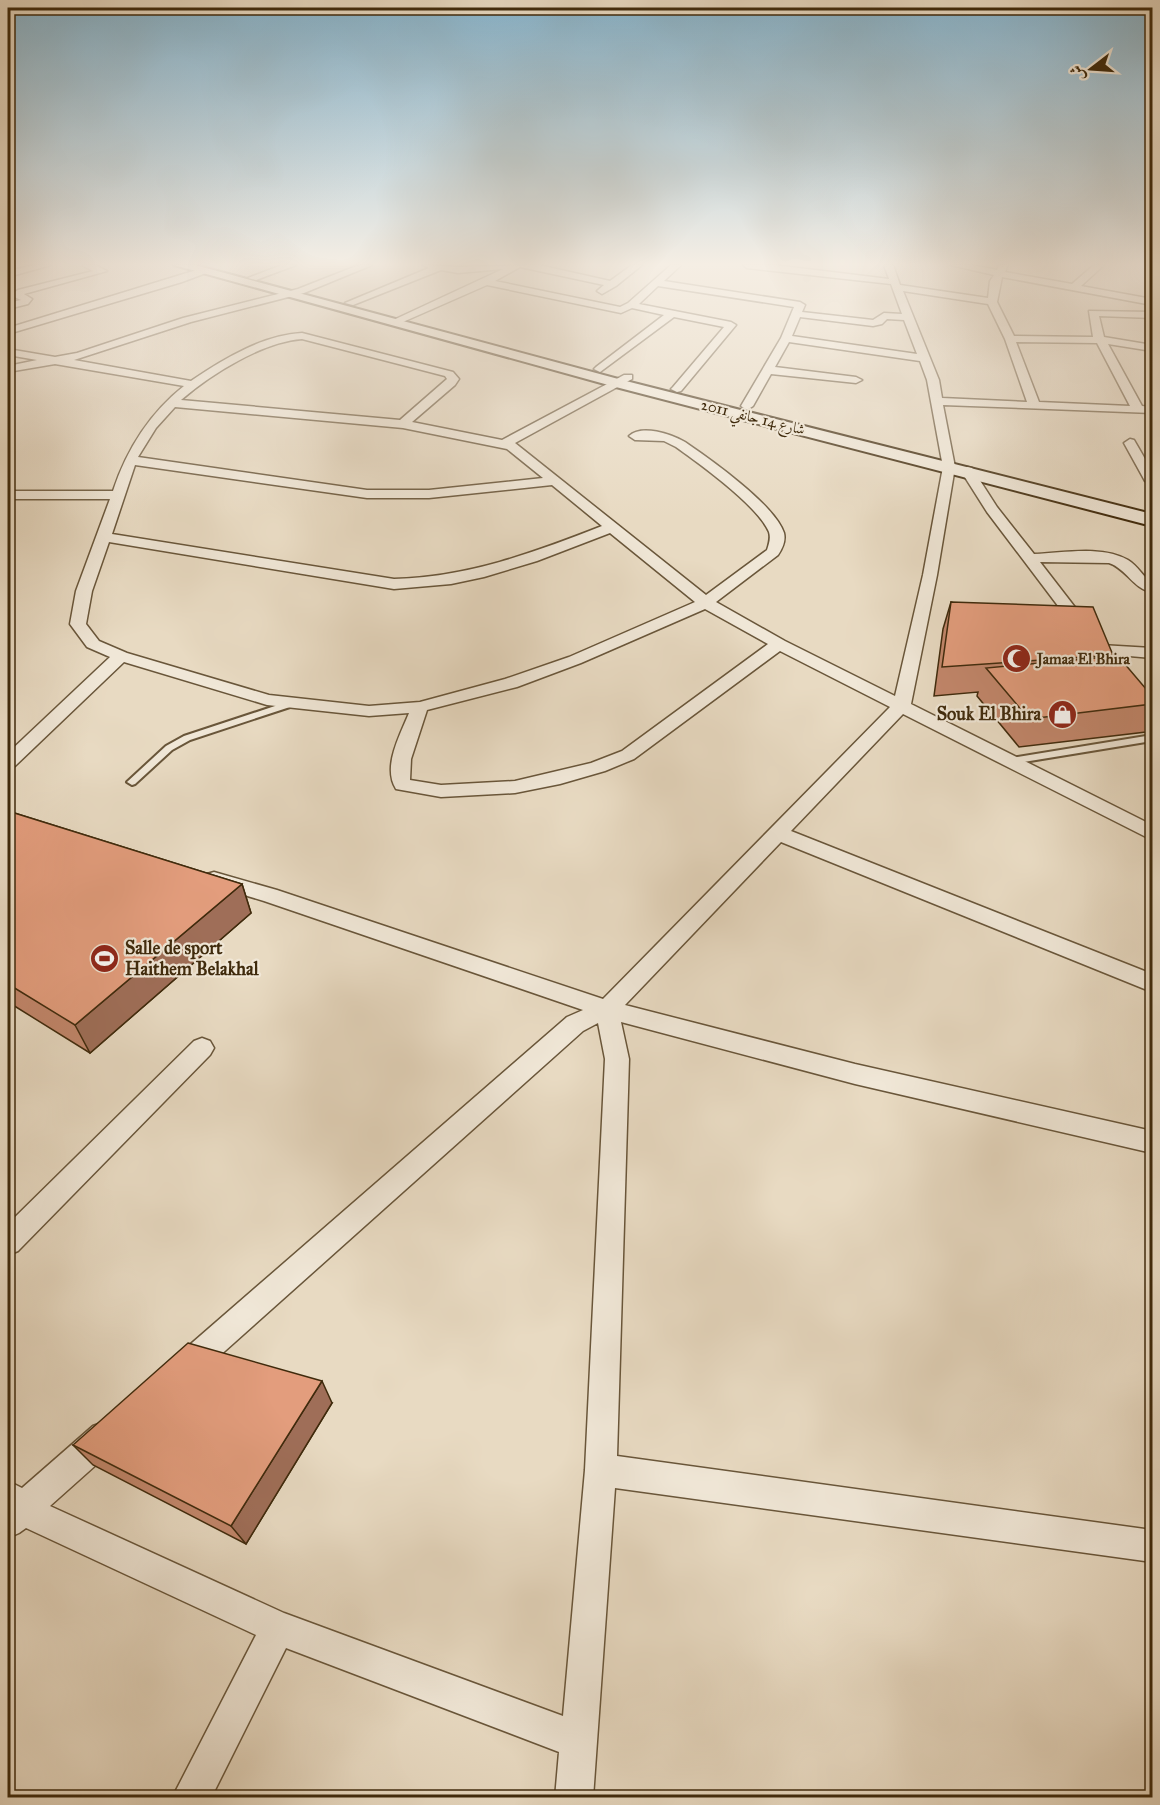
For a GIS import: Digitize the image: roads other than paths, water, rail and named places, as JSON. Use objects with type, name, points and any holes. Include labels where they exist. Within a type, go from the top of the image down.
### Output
[{"type":"main road","name":"شارع 14 جانفي 2011","points":[[507,349],[948,463],[1152,509]]},
{"type":"main road","name":"شارع 14 جانفي 2011","points":[[519,349],[600,369],[622,380],[677,389],[747,406],[948,463],[967,471],[1152,519]]},
{"type":"street","points":[[8,369],[78,357],[101,349]]},
{"type":"street","points":[[258,349],[224,364],[191,384],[149,430],[130,460],[105,537],[88,580],[78,624],[93,644],[121,656],[233,690],[290,704],[369,711],[420,707],[512,683],[575,660],[706,603],[773,552],[777,543],[777,533],[750,500],[690,450],[662,437],[634,436]]},
{"type":"street","points":[[357,349],[449,374],[453,379],[403,424]]},
{"type":"street","points":[[600,369],[625,349]]},
{"type":"street","points":[[677,389],[711,349]]},
{"type":"street","points":[[747,406],[780,349]]},
{"type":"street","points":[[864,349],[925,358]]},
{"type":"street","points":[[165,1385],[574,1024],[607,1009],[902,705],[930,575],[948,463],[938,400],[922,349]]},
{"type":"street","points":[[1014,349],[1036,406]]},
{"type":"street","points":[[1105,349],[1138,409]]},
{"type":"street","points":[[8,352],[191,384]]},
{"type":"street","points":[[8,362],[28,366]]},
{"type":"street","points":[[769,370],[856,380]]},
{"type":"street","points":[[504,444],[622,380]]},
{"type":"street","points":[[938,400],[1152,410]]},
{"type":"street","points":[[172,403],[403,424],[504,444],[557,481],[658,567],[706,603],[779,644],[1152,833]]},
{"type":"street","points":[[1130,443],[1152,481]]},
{"type":"street","points":[[130,460],[367,494],[429,495],[557,481]]},
{"type":"street","points":[[967,471],[1029,558],[1115,668]]},
{"type":"street","points":[[8,495],[118,495]]},
{"type":"street","points":[[105,537],[394,584],[426,585],[487,573],[612,527]]},
{"type":"street","points":[[1029,558],[1108,558],[1126,565],[1140,583],[1152,588]]},
{"type":"street","points":[[420,707],[403,754],[399,776],[403,784],[441,791],[515,787],[538,783],[598,767],[628,755],[779,644]]},
{"type":"street","points":[[1101,650],[1152,653]]},
{"type":"street","points":[[8,762],[121,656]]},
{"type":"street","points":[[1124,818],[1152,818]]},
{"type":"street","points":[[777,833],[1152,983]]},
{"type":"street","points":[[190,872],[270,895],[607,1009],[855,1074],[1152,1142]]},
{"type":"street","points":[[574,1797],[601,1470],[617,1059],[607,1009]]},
{"type":"street","points":[[8,1242],[202,1048]]},
{"type":"street","points":[[123,1421],[12,1509],[278,1628],[578,1740]]},
{"type":"street","points":[[601,1470],[1152,1546]]},
{"type":"street","points":[[191,1797],[278,1628]]},
{"type":"lane","points":[[132,782],[169,748],[187,738],[290,704]]},
{"type":"lane","points":[[1011,761],[1152,738]]},
{"type":"place","name":"Jamaa El Bhira","points":[[1016,659]]},
{"type":"place","name":"Souk El Bhira","points":[[1062,714]]},
{"type":"place","name":"Salle de sport Haithem Belakhal","points":[[104,958]]}]
